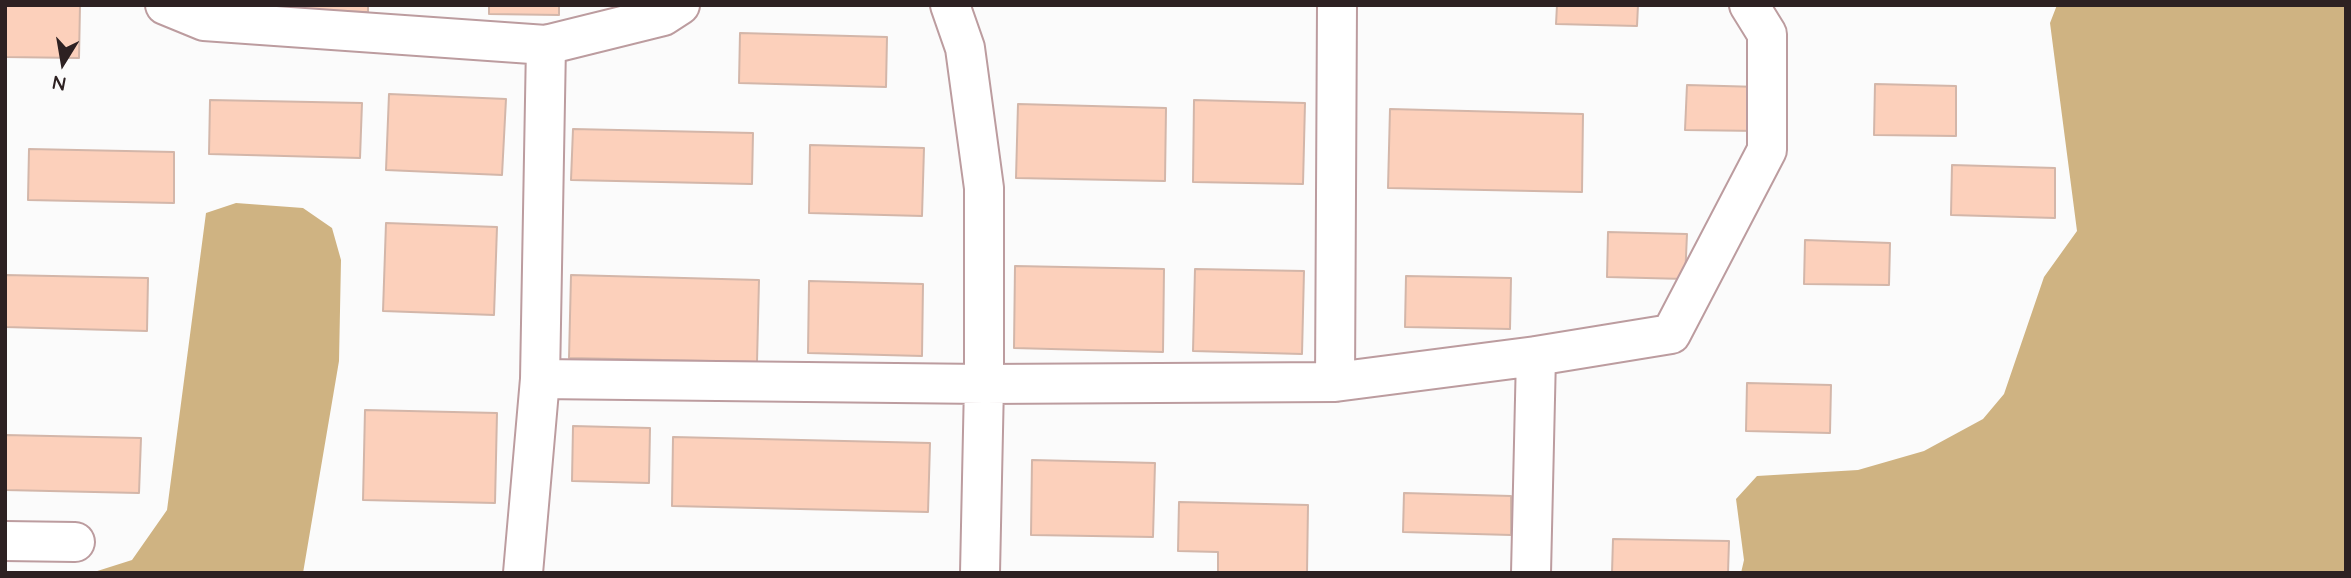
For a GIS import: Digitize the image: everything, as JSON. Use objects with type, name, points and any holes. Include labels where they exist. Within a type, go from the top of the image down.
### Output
[{"type":"street","points":[[165,5],[204,21],[546,44],[663,16],[680,5]]},
{"type":"street","points":[[950,5],[965,48],[984,188],[980,573]]},
{"type":"street","points":[[1335,382],[1337,5]]},
{"type":"street","points":[[540,379],[984,384],[1335,382],[1536,356],[1671,334],[1767,150],[1767,34],[1749,5]]},
{"type":"street","points":[[523,573],[540,379],[546,44]]},
{"type":"street","points":[[1531,573],[1536,356]]},
{"type":"street","points":[[5,541],[75,542]]},
{"type":"shaded area","points":[[2057,5],[2346,5],[2346,573],[1741,573],[1744,560],[1736,499],[1757,476],[1858,470],[1924,451],[1983,419],[2004,394],[2044,277],[2077,231],[2050,23]]},
{"type":"shaded area","points":[[236,203],[303,208],[332,228],[341,260],[339,361],[303,573],[91,573],[132,560],[167,510],[206,213]]},
{"type":"building","points":[[5,5],[80,5],[79,58],[5,57]]},
{"type":"building","points":[[291,5],[368,5],[368,12],[291,10]]},
{"type":"building","points":[[489,5],[559,5],[559,15],[489,14]]},
{"type":"building","points":[[1557,5],[1638,5],[1637,26],[1556,24]]},
{"type":"building","points":[[740,33],[887,37],[886,87],[739,83]]},
{"type":"building","points":[[1875,84],[1956,86],[1956,136],[1874,135]]},
{"type":"building","points":[[1687,85],[1760,87],[1759,131],[1685,130]]},
{"type":"building","points":[[389,94],[506,99],[502,175],[386,170]]},
{"type":"building","points":[[210,100],[362,103],[360,158],[209,154]]},
{"type":"building","points":[[1194,100],[1305,103],[1303,184],[1193,182]]},
{"type":"building","points":[[1018,104],[1166,108],[1165,181],[1016,178]]},
{"type":"building","points":[[1390,109],[1583,114],[1582,192],[1388,188]]},
{"type":"building","points":[[573,129],[753,133],[752,184],[571,180]]},
{"type":"building","points":[[810,145],[924,148],[922,216],[809,213]]},
{"type":"building","points":[[29,149],[174,152],[174,203],[28,200]]},
{"type":"building","points":[[1952,165],[2055,168],[2055,218],[1951,215]]},
{"type":"building","points":[[386,223],[497,227],[494,315],[383,311]]},
{"type":"building","points":[[1608,232],[1687,234],[1685,279],[1607,277]]},
{"type":"building","points":[[1805,240],[1890,243],[1889,285],[1804,284]]},
{"type":"building","points":[[1015,266],[1164,269],[1163,352],[1014,348]]},
{"type":"building","points":[[1195,269],[1304,271],[1302,354],[1193,351]]},
{"type":"building","points":[[5,275],[148,278],[147,331],[5,327]]},
{"type":"building","points":[[571,275],[759,280],[757,362],[569,358]]},
{"type":"building","points":[[1406,276],[1511,278],[1510,329],[1405,327]]},
{"type":"building","points":[[809,281],[923,284],[922,356],[808,353]]},
{"type":"building","points":[[1747,383],[1831,385],[1830,433],[1746,431]]},
{"type":"building","points":[[365,410],[497,413],[495,503],[363,500]]},
{"type":"building","points":[[573,426],[650,428],[649,483],[572,481]]},
{"type":"building","points":[[5,435],[141,438],[139,493],[5,490]]},
{"type":"building","points":[[673,437],[930,443],[928,512],[672,506]]},
{"type":"building","points":[[1032,460],[1155,463],[1153,537],[1031,535]]},
{"type":"building","points":[[1404,493],[1511,496],[1511,535],[1403,532]]},
{"type":"building","points":[[1179,502],[1308,505],[1307,573],[1218,573],[1218,552],[1178,551]]},
{"type":"building","points":[[1613,539],[1729,541],[1728,573],[1612,573]]}]
